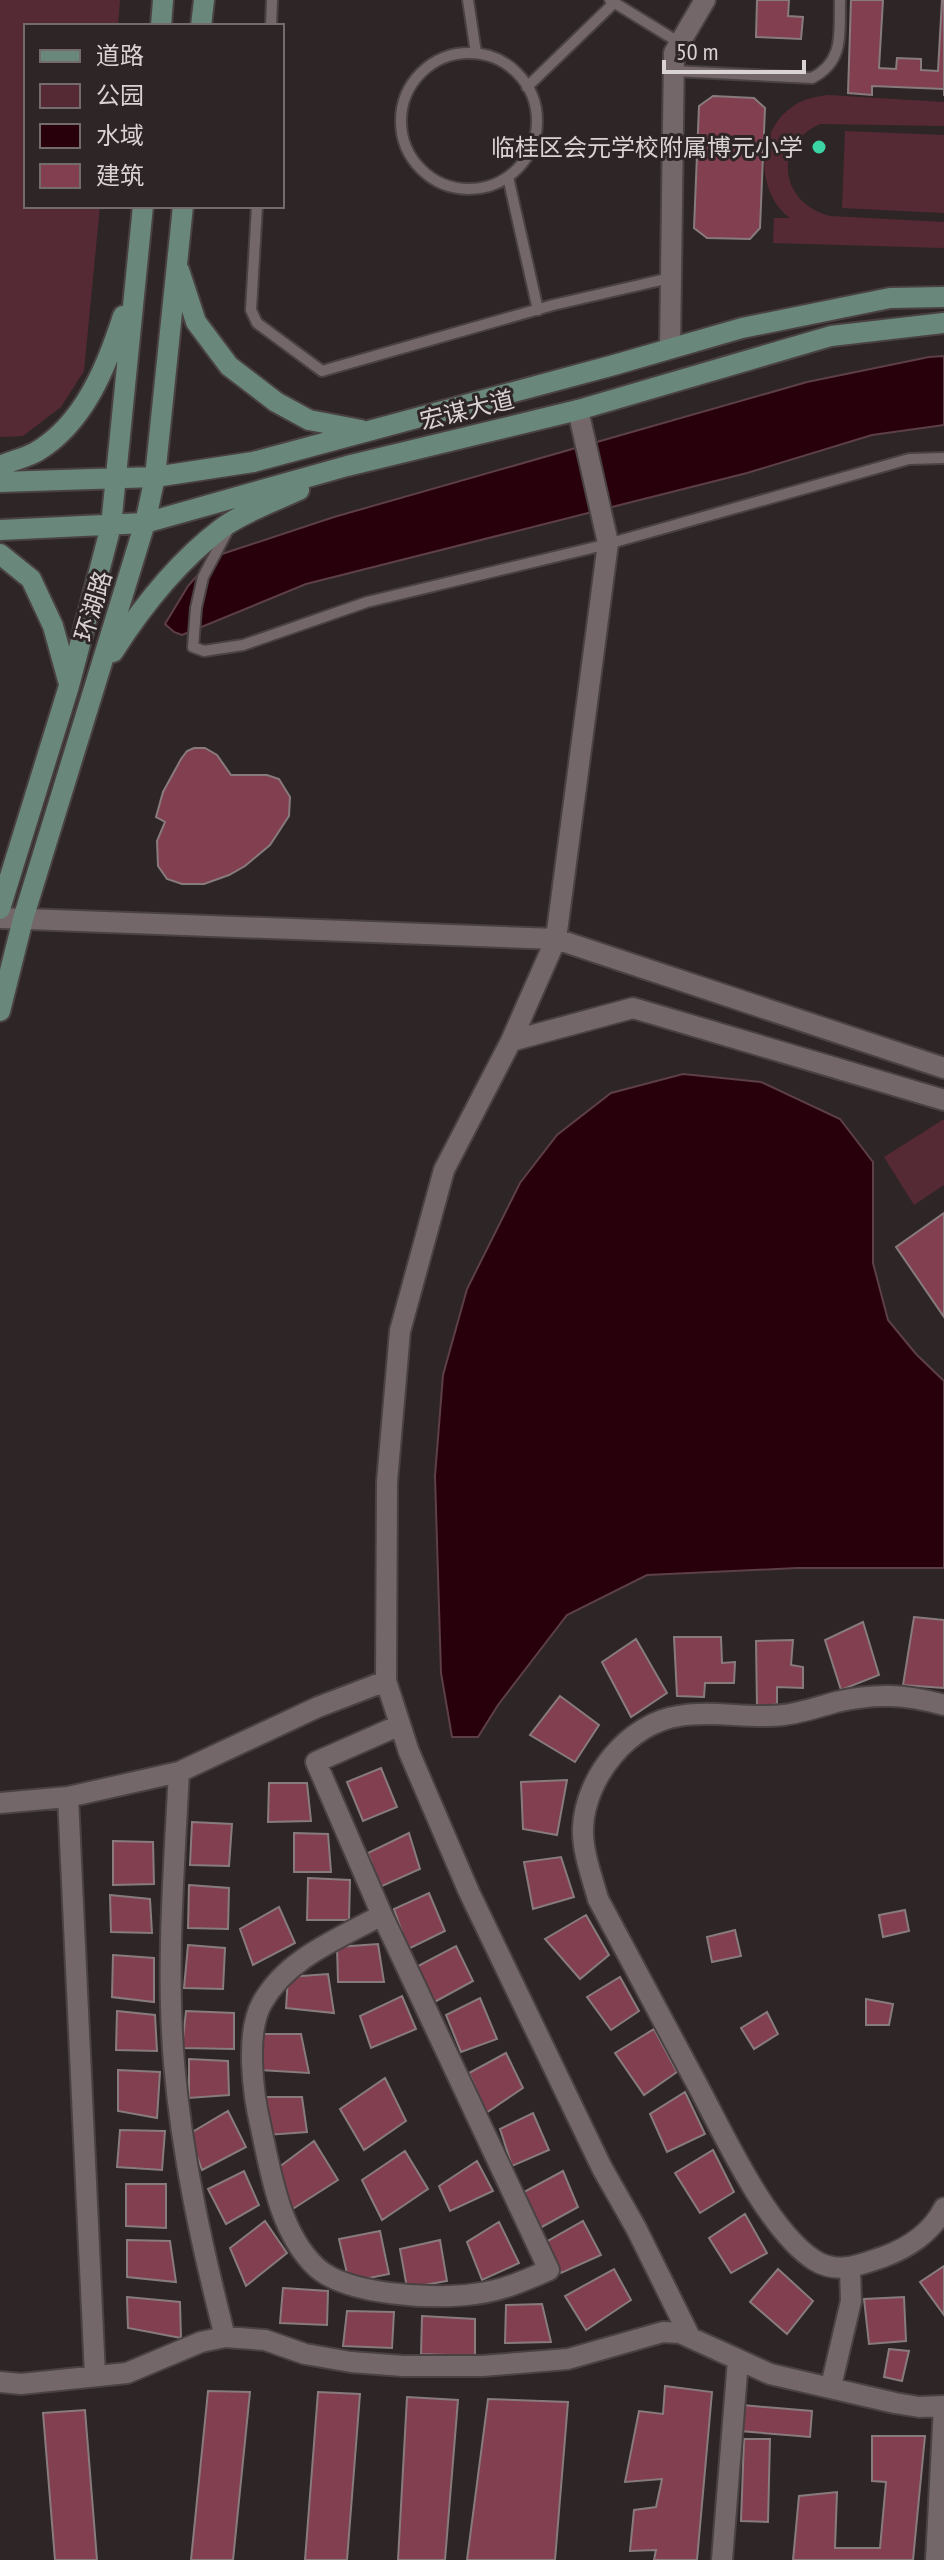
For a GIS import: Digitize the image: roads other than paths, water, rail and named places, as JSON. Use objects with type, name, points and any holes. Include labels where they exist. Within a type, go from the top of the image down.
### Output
[{"type":"main road","points":[[161,24],[163,0]]},
{"type":"main road","points":[[201,24],[204,0]]},
{"type":"main road","name":"环湖路","points":[[0,909],[69,686],[111,526],[143,208]]},
{"type":"main road","name":"环湖路","points":[[0,1011],[23,919],[145,523],[155,477],[183,208]]},
{"type":"main road","points":[[177,263],[196,322],[229,366],[276,402],[309,420],[369,431]]},
{"type":"main road","points":[[0,466],[36,452],[74,420],[107,364],[135,278]]},
{"type":"main road","name":"宏谋大道","points":[[0,482],[155,477],[253,462],[742,328],[890,298],[944,297]]},
{"type":"main road","name":"宏谋大道","points":[[0,530],[145,523],[347,466],[578,410],[831,336],[944,323]]},
{"type":"main road","points":[[99,672],[144,605],[180,565],[224,526],[347,466]]},
{"type":"main road","points":[[0,554],[31,579],[53,626],[69,686]]},
{"type":"street","points":[[670,348],[674,53],[705,0]]},
{"type":"street","points":[[578,410],[608,543],[556,939],[511,1041],[444,1170],[400,1331],[387,1482],[386,1681],[409,1752],[475,1906],[602,2168],[636,2228],[690,2337]]},
{"type":"street","points":[[0,918],[556,939],[944,1068]]},
{"type":"street","points":[[511,1041],[633,1008],[944,1100]]},
{"type":"street","points":[[0,1803],[68,1797],[179,1772],[318,1707],[386,1681]]},
{"type":"street","points":[[944,1705],[915,1696],[888,1695],[840,1701],[785,1715],[703,1713],[676,1716],[650,1724],[630,1738],[606,1762],[592,1790],[583,1827],[586,1856],[598,1899],[752,2186],[802,2251],[827,2266],[850,2268],[894,2253],[927,2232],[944,2208]]},
{"type":"street","points":[[382,1915],[298,1962],[280,1976],[260,2006],[252,2039],[257,2110],[276,2193],[294,2236],[316,2266],[338,2282],[361,2288],[472,2295],[515,2286],[549,2270],[382,1915],[316,1762],[400,1725]]},
{"type":"street","points":[[179,1772],[172,1921],[174,2062],[185,2159],[200,2239],[225,2337]]},
{"type":"street","points":[[68,1797],[95,2375]]},
{"type":"street","points":[[831,2386],[851,2301],[850,2268]]},
{"type":"street","points":[[0,2382],[21,2384],[127,2373],[201,2342],[225,2337],[265,2340],[305,2354],[351,2362],[403,2366],[482,2366],[568,2359],[663,2332],[680,2333],[770,2374],[895,2403],[919,2407],[944,2406],[936,2560]]},
{"type":"street","points":[[722,2560],[738,2360]]},
{"type":"lane","points":[[271,24],[272,0]]},
{"type":"lane","points":[[468,0],[476,53]]},
{"type":"lane","points":[[674,71],[812,78],[825,71],[836,56],[840,0]]},
{"type":"lane","points":[[527,87],[612,1],[680,43]]},
{"type":"lane","points":[[476,53],[499,60],[518,74],[527,87],[537,116],[534,139],[525,161],[508,177],[487,187],[464,190],[441,184],[416,164],[402,135],[401,114],[407,93],[418,75],[435,62],[455,54],[476,53]]},
{"type":"lane","points":[[508,177],[538,310]]},
{"type":"lane","points":[[257,208],[251,310],[257,323],[322,371],[538,310],[670,278]]},
{"type":"lane","points":[[232,522],[203,577],[196,608],[193,647],[204,651],[243,645],[367,602],[608,543],[909,459],[944,458]]},
{"type":"water","points":[[944,356],[944,425],[872,435],[747,473],[306,584],[182,635],[165,624],[188,586],[222,554],[334,517],[807,382]]},
{"type":"water","points":[[683,1074],[761,1082],[840,1119],[873,1162],[873,1263],[888,1320],[944,1381],[944,1568],[797,1568],[647,1575],[567,1615],[498,1705],[478,1737],[452,1737],[441,1673],[435,1476],[443,1375],[467,1289],[520,1183],[557,1135],[611,1093]]},
{"type":"place","name":"临桂区会元学校附属博元小学","points":[[819,147]]}]
